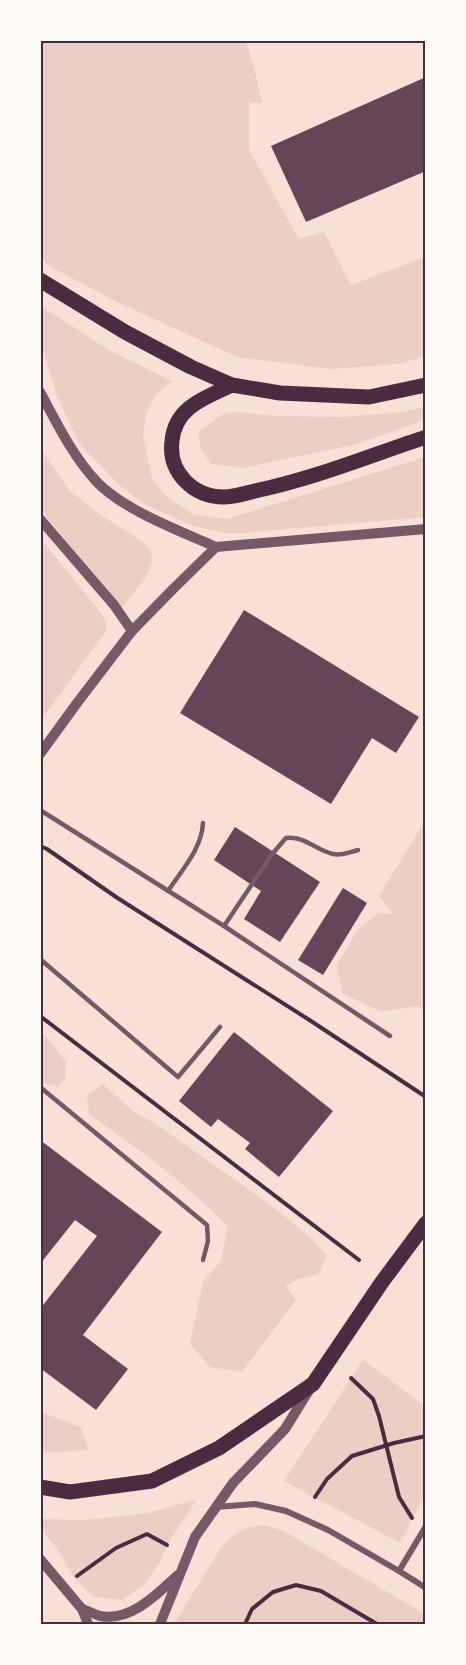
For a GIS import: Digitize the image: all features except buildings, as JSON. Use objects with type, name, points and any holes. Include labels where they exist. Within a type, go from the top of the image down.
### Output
[{"type":"main road","points":[[40,280],[125,332],[191,367],[232,385],[280,393],[369,397],[426,385]]},
{"type":"main road","points":[[232,385],[193,403],[179,417],[172,440],[172,459],[179,473],[195,491],[224,497],[282,485],[426,437]]},
{"type":"main road","points":[[40,1487],[70,1492],[152,1481],[219,1448],[314,1384],[382,1282],[426,1223]]},
{"type":"street","points":[[40,392],[72,451],[97,482],[126,505],[216,547],[426,529]]},
{"type":"street","points":[[40,519],[114,604],[132,631]]},
{"type":"street","points":[[40,754],[132,631],[216,547]]},
{"type":"street","points":[[160,1624],[195,1537],[233,1483],[285,1429],[314,1384]]},
{"type":"street","points":[[216,1508],[255,1504],[286,1511],[328,1530],[426,1588]]},
{"type":"street","points":[[399,1571],[426,1526]]},
{"type":"street","points":[[40,1559],[82,1609],[88,1624]]},
{"type":"street","points":[[82,1609],[101,1616],[123,1615],[150,1601],[181,1573]]},
{"type":"lane","points":[[40,810],[224,926],[390,1036]]},
{"type":"lane","points":[[168,891],[194,852],[202,834],[202,823]]},
{"type":"lane","points":[[224,926],[273,853],[286,838],[296,837],[332,854],[344,854],[358,850]]},
{"type":"lane","points":[[40,959],[178,1077],[220,1028]]},
{"type":"lane","points":[[40,1087],[207,1225],[208,1241],[203,1260]]},
{"type":"path","points":[[40,846],[426,1098]]},
{"type":"path","points":[[40,1016],[359,1260]]},
{"type":"path","points":[[351,1378],[373,1399],[380,1416],[399,1497],[413,1518]]},
{"type":"path","points":[[315,1497],[327,1479],[352,1456],[426,1436]]},
{"type":"path","points":[[74,1578],[116,1548],[147,1534],[167,1545]]},
{"type":"path","points":[[245,1624],[252,1609],[273,1592],[296,1585],[321,1591],[377,1624]]},
{"type":"shaded area","points":[[40,41],[246,41],[262,103],[249,102],[249,150],[299,239],[324,232],[351,285],[425,257],[425,356],[399,364],[330,369],[237,357],[113,300],[49,266],[40,256]]},
{"type":"shaded area","points":[[40,305],[107,349],[172,381],[157,393],[147,411],[143,436],[152,478],[166,496],[192,514],[227,519],[425,457],[425,517],[225,533],[193,526],[144,504],[119,485],[79,443],[57,396],[41,342]]},
{"type":"shaded area","points":[[425,407],[425,420],[357,444],[243,468],[211,464],[200,448],[199,431],[223,414],[237,412],[278,416],[342,417],[403,412]]},
{"type":"shaded area","points":[[40,448],[70,491],[151,550],[152,563],[146,577],[122,608],[41,510]]},
{"type":"shaded area","points":[[41,539],[101,613],[106,623],[106,631],[41,720]]},
{"type":"shaded area","points":[[425,821],[425,1010],[418,1006],[381,1012],[342,993],[337,965],[358,929],[379,913],[393,914],[379,896]]},
{"type":"shaded area","points":[[40,1032],[45,1035],[66,1062],[65,1078],[58,1087],[41,1083]]},
{"type":"shaded area","points":[[103,1084],[133,1111],[156,1124],[272,1206],[310,1237],[327,1256],[319,1274],[299,1279],[286,1286],[296,1300],[242,1372],[210,1367],[190,1344],[203,1282],[221,1261],[228,1227],[179,1182],[89,1114],[87,1095]]},
{"type":"shaded area","points":[[363,1360],[425,1406],[425,1494],[400,1543],[284,1481]]},
{"type":"shaded area","points":[[41,1412],[81,1427],[89,1450],[41,1453]]},
{"type":"shaded area","points":[[197,1499],[145,1584],[122,1600],[94,1597],[74,1578],[61,1554],[41,1529],[40,1519],[85,1520],[149,1513]]},
{"type":"shaded area","points":[[264,1525],[284,1531],[426,1615],[425,1624],[174,1624],[222,1546],[241,1531]]}]
